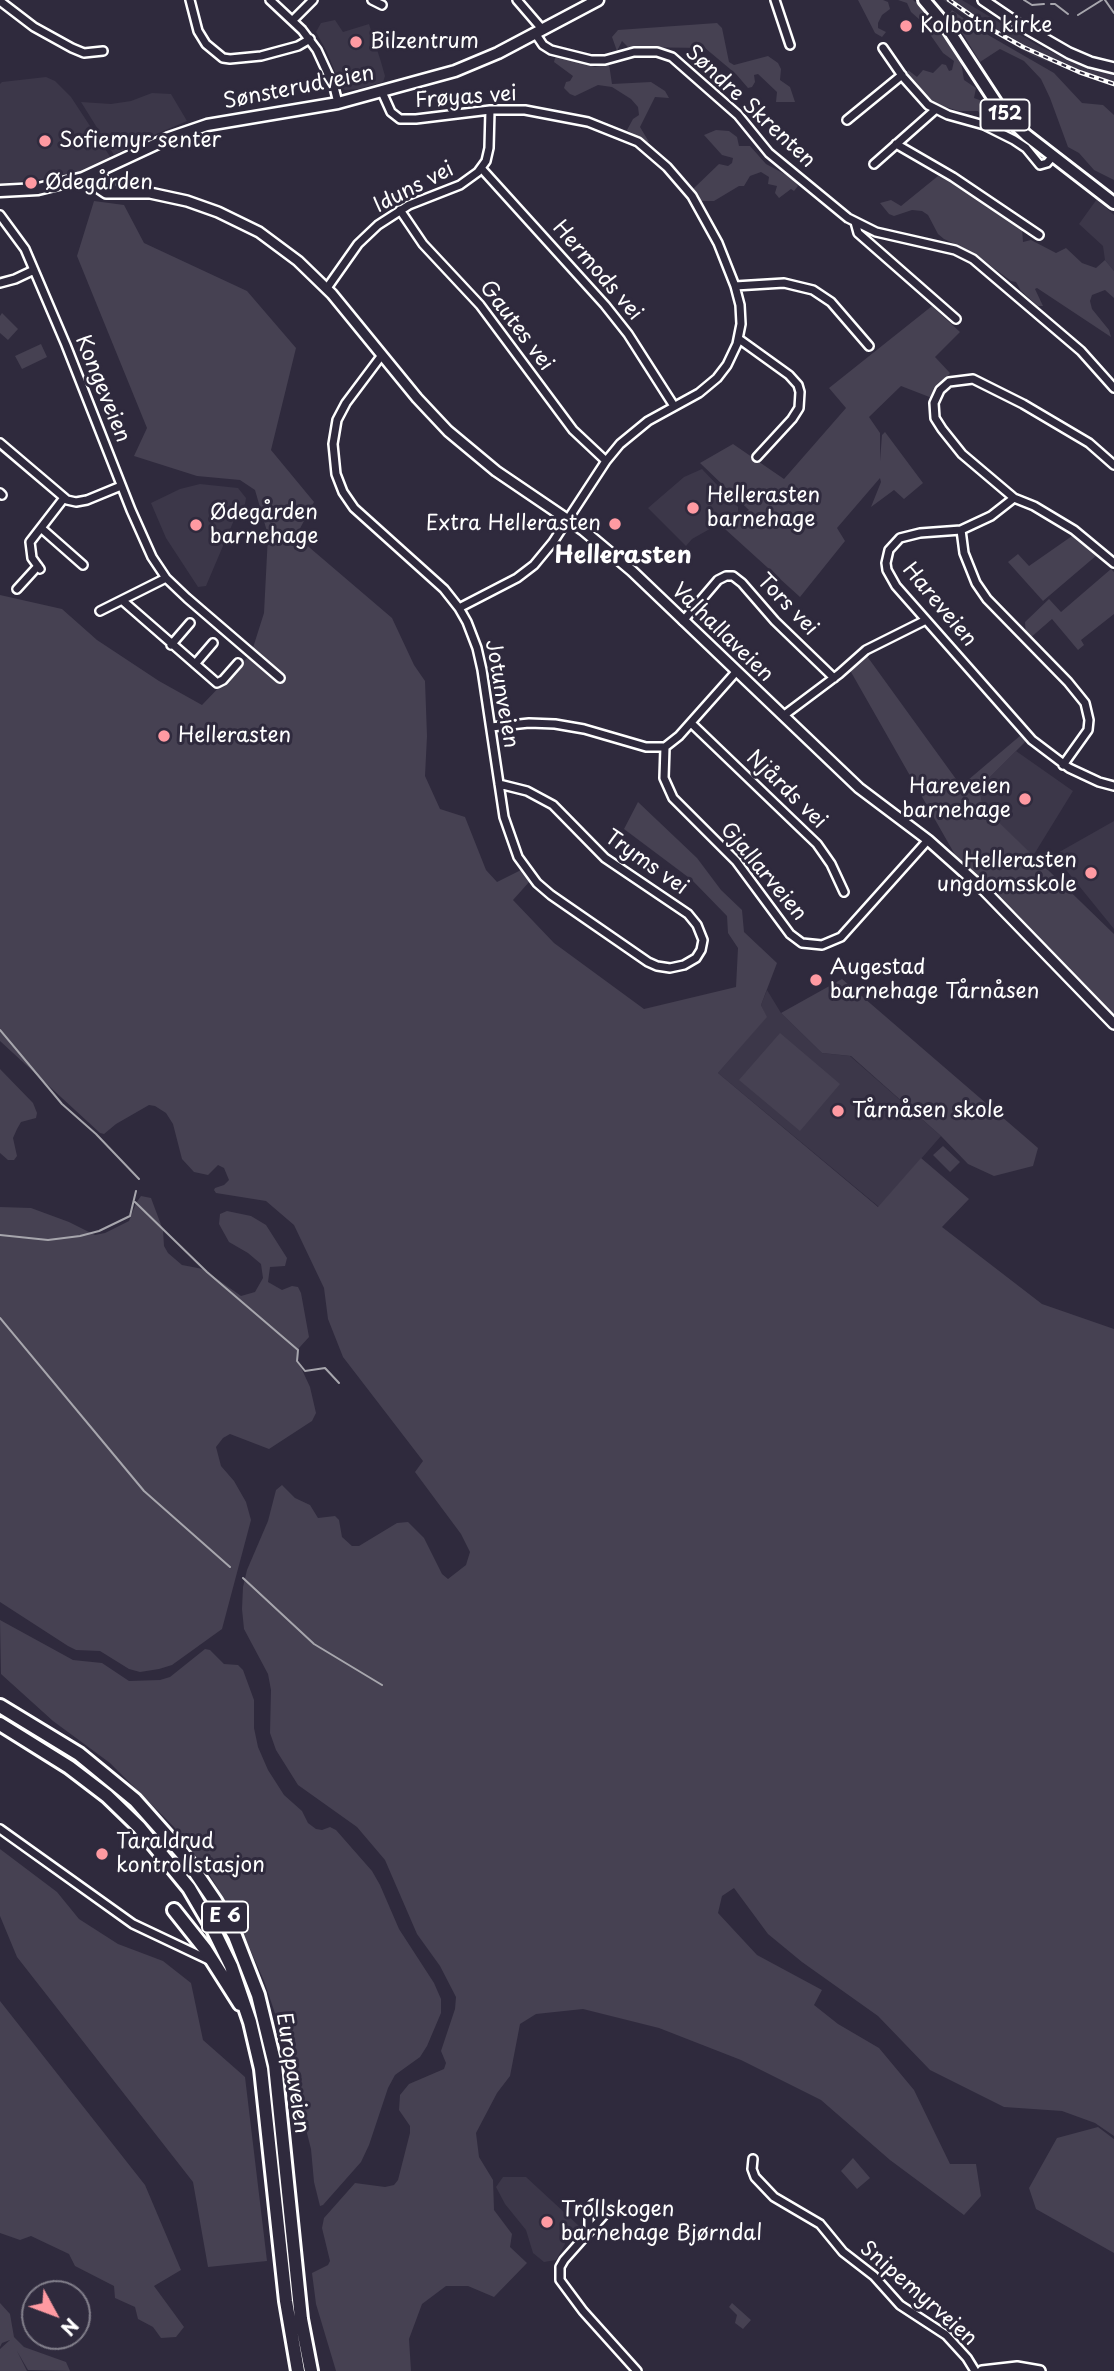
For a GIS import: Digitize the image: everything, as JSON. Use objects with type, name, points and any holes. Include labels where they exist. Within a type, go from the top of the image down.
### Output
[{"type":"highway","name":"Europaveien","points":[[0,1706],[79,1754],[118,1784],[143,1808],[183,1854],[235,1936],[258,1995],[275,2065],[305,2345],[311,2371]]},
{"type":"highway","name":"Europaveien","points":[[0,1724],[48,1752],[124,1811],[156,1845],[189,1888],[231,1966],[250,2022],[264,2090],[286,2301],[298,2370]]},
{"type":"highway","name":"E 6","points":[[174,1910],[214,1962],[250,2022]]},
{"type":"main road","name":"Sønsterudveien","points":[[0,191],[38,189],[95,174],[169,138],[200,127],[338,103],[472,65],[598,0]]},
{"type":"main road","name":"152","points":[[924,0],[946,26],[1003,113],[1026,135],[1114,204]]},
{"type":"street","points":[[190,0],[198,31],[206,44],[223,58],[248,59],[298,46],[310,39]]},
{"type":"street","points":[[270,0],[310,39],[323,62],[338,103]]},
{"type":"street","points":[[293,20],[313,0]]},
{"type":"street","points":[[372,0],[383,5]]},
{"type":"street","name":"Søndre Skrenten","points":[[517,0],[539,31],[543,45],[551,50],[591,60],[644,51],[672,57],[737,115],[769,153],[855,222],[876,232],[955,250],[967,256],[1081,351],[1111,385]]},
{"type":"street","points":[[775,0],[790,45]]},
{"type":"street","points":[[983,0],[1069,53],[1114,68]]},
{"type":"street","points":[[0,1],[34,27],[72,48],[84,52],[103,51]]},
{"type":"street","points":[[883,48],[918,96],[935,110],[984,125],[1014,140],[1026,148],[1040,165],[1047,163],[1054,156]]},
{"type":"street","points":[[847,120],[902,75]]},
{"type":"street","name":"Frøyas vei","points":[[382,92],[391,112],[402,119],[490,110],[535,111],[578,119],[619,132],[645,147],[674,173],[692,196],[718,243],[735,286],[741,315],[739,339]]},
{"type":"street","name":"Iduns vei","points":[[327,288],[362,239],[400,210],[460,185],[481,168],[487,158],[490,142],[490,110]]},
{"type":"street","points":[[874,164],[935,110]]},
{"type":"street","points":[[896,144],[953,177],[1039,235]]},
{"type":"street","name":"Hermods vei","points":[[481,168],[605,305],[634,343],[674,406]]},
{"type":"street","name":"Valhallaveien","points":[[95,174],[102,191],[110,194],[118,191],[168,196],[227,216],[275,243],[327,288],[434,417],[460,442],[496,471],[568,519],[617,558],[866,794],[928,840],[991,897],[1114,1024]]},
{"type":"street","name":"Gautes vei","points":[[400,210],[423,244],[480,305],[573,430],[606,461]]},
{"type":"street","name":"Kongeveien","points":[[0,215],[24,249],[34,271],[152,557],[166,578],[280,678]]},
{"type":"street","name":"Søndre Skrenten","points":[[855,222],[858,233],[956,319]]},
{"type":"street","points":[[0,283],[34,271]]},
{"type":"street","points":[[735,286],[785,283],[813,290],[831,302],[869,346]]},
{"type":"street","points":[[459,608],[517,578],[534,565],[606,461],[636,430],[699,393],[717,378],[730,360],[739,339],[789,375],[798,385],[800,393],[799,408],[792,419],[757,457]]},
{"type":"street","name":"Jotunveien","points":[[382,355],[346,403],[337,420],[332,444],[337,478],[345,496],[358,512],[437,583],[459,608],[471,629],[479,654],[504,817],[513,847],[537,883],[551,895],[648,962],[663,967],[684,965]]},
{"type":"street","points":[[1114,465],[1089,443],[1023,404],[973,379],[949,382],[938,393],[934,406],[936,418],[962,454],[1000,489],[1074,530],[1114,563]]},
{"type":"street","points":[[0,443],[64,498],[76,502],[87,500],[121,486]]},
{"type":"street","points":[[17,589],[39,567],[32,558],[29,545],[64,498]]},
{"type":"street","name":"Hareveien","points":[[1014,498],[991,516],[961,530],[900,538],[889,550],[886,563],[890,579],[1023,732],[1063,765],[1093,780],[1114,786]]},
{"type":"street","points":[[41,528],[83,565]]},
{"type":"street","points":[[961,530],[964,553],[976,583],[987,599],[1085,703],[1088,730],[1063,765]]},
{"type":"street","name":"Tors vei","points":[[683,621],[719,580],[733,576],[834,678]]},
{"type":"street","points":[[100,611],[166,578]]},
{"type":"street","points":[[123,601],[217,683],[238,663]]},
{"type":"street","points":[[783,716],[866,650],[926,620]]},
{"type":"street","points":[[172,645],[190,623]]},
{"type":"street","points":[[195,664],[213,643]]},
{"type":"street","points":[[491,727],[529,723],[555,724],[584,729],[640,746],[665,747],[691,723],[736,672]]},
{"type":"street","name":"Njårds vei","points":[[691,723],[814,841],[831,864],[844,892]]},
{"type":"street","name":"Gjallarveien","points":[[665,747],[664,778],[673,798],[731,855],[790,934],[802,943],[822,945],[841,937],[928,840]]},
{"type":"street","name":"Tryms vei","points":[[499,784],[527,791],[553,806],[599,854],[693,919],[702,935],[702,946],[696,958],[684,965]]},
{"type":"street","points":[[0,1829],[133,1924],[214,1962]]},
{"type":"street","name":"Snipemyrveien","points":[[753,2159],[755,2177],[774,2197],[820,2224],[843,2252],[868,2271],[900,2305],[946,2335],[975,2371]]},
{"type":"street","points":[[589,2230],[560,2267],[561,2280],[583,2311],[637,2371]]},
{"type":"street","points":[[982,2371],[1017,2367],[1040,2371]]},
{"type":"shaded area","points":[[858,0],[888,2],[890,9],[882,15],[878,23],[878,28],[886,32],[882,37],[875,33]]},
{"type":"shaded area","points":[[898,0],[913,0],[928,13],[933,20],[935,31],[945,36],[961,62],[964,80],[976,88],[974,98],[985,102],[987,108],[1010,128],[1010,131],[986,123],[978,111],[959,111],[929,102],[906,77],[908,70],[917,77],[923,70],[933,73],[942,64],[946,65],[949,71],[952,70],[954,61],[943,53],[907,3]]},
{"type":"shaded area","points":[[943,0],[962,0],[1042,48],[1114,75],[1114,86],[1035,57],[985,29]]},
{"type":"shaded area","points":[[952,10],[983,32],[1054,73],[1082,103],[1103,105],[1114,115],[1114,180],[1094,170],[1079,153],[1068,147],[1041,79],[1024,61],[1000,49],[980,62],[950,13]]},
{"type":"shaded area","points":[[335,20],[343,32],[369,24],[385,76],[383,82],[358,89],[345,90],[341,87],[316,32],[321,23]]},
{"type":"shaded area","points":[[717,23],[722,28],[729,62],[734,65],[768,56],[778,63],[781,69],[780,80],[790,87],[795,102],[776,102],[777,92],[758,74],[754,75],[755,82],[752,87],[748,88],[705,48],[628,47],[622,41],[617,51],[612,37],[618,30]]},
{"type":"shaded area","points":[[559,56],[595,67],[609,64],[612,84],[651,82],[665,91],[669,98],[655,97],[640,127],[649,142],[646,143],[627,130],[633,119],[639,115],[638,107],[612,87],[598,85],[575,96],[570,94],[564,88],[573,76],[554,62]]},
{"type":"shaded area","points":[[46,77],[55,81],[71,97],[111,158],[74,175],[0,184],[0,84]]},
{"type":"shaded area","points":[[152,93],[171,94],[187,121],[114,155],[81,102],[111,104],[131,101]]},
{"type":"shaded area","points":[[716,130],[729,131],[737,137],[739,146],[750,146],[766,164],[792,178],[798,186],[779,198],[775,193],[777,186],[768,184],[769,177],[761,172],[750,176],[744,186],[739,186],[714,201],[701,201],[693,189],[719,164],[728,166],[732,163],[733,158],[722,155],[704,135]]},
{"type":"shaded area","points":[[938,176],[967,190],[1022,228],[1023,242],[1031,240],[1056,253],[1066,248],[1082,263],[1096,268],[1105,260],[1114,271],[1114,298],[1105,290],[1092,295],[1090,301],[1092,309],[1109,330],[1111,337],[1037,288],[1035,289],[1043,306],[1038,306],[1021,291],[1016,282],[972,252],[944,239],[938,234],[928,215],[922,211],[912,210],[894,216],[880,203],[891,200],[901,206]]},
{"type":"shaded area","points":[[1097,199],[1114,215],[1114,271],[1105,260],[1103,246],[1079,224]]},
{"type":"shaded area","points":[[94,201],[124,205],[144,243],[247,291],[296,348],[271,450],[314,502],[296,536],[392,618],[414,665],[425,681],[425,776],[440,809],[465,817],[486,870],[497,882],[521,870],[530,881],[513,900],[554,943],[644,1009],[736,987],[738,948],[728,933],[727,916],[692,880],[624,829],[638,802],[697,858],[721,890],[742,910],[744,932],[777,963],[761,1005],[767,1017],[718,1073],[878,1207],[921,1158],[969,1199],[942,1227],[1042,1304],[1114,1329],[1114,2136],[1095,2123],[1062,2111],[1004,2107],[930,2070],[878,2016],[802,1962],[768,1934],[734,1888],[722,1896],[718,1913],[757,1955],[822,1990],[814,2005],[838,2024],[879,2048],[914,2090],[950,2164],[976,2164],[981,2196],[964,2215],[890,2160],[821,2100],[741,2060],[659,2028],[583,2009],[536,2014],[520,2024],[510,2076],[497,2093],[476,2133],[479,2157],[493,2180],[494,2210],[512,2234],[510,2247],[527,2263],[494,2297],[468,2286],[446,2286],[422,2304],[409,2339],[411,2371],[336,2371],[316,2304],[312,2273],[328,2265],[330,2261],[322,2228],[324,2218],[355,2183],[385,2187],[394,2185],[398,2180],[410,2133],[410,2126],[399,2110],[400,2095],[409,2084],[444,2069],[446,2063],[441,2051],[455,2009],[456,1997],[440,1966],[417,1934],[385,1860],[357,1827],[298,1785],[276,1750],[270,1733],[271,1690],[268,1674],[244,1629],[243,1587],[247,1570],[268,1521],[276,1490],[282,1485],[295,1498],[310,1505],[318,1518],[335,1516],[339,1520],[342,1537],[352,1546],[359,1546],[397,1523],[408,1522],[424,1538],[442,1574],[448,1579],[466,1565],[470,1552],[461,1534],[415,1472],[423,1461],[343,1357],[328,1319],[324,1288],[294,1225],[266,1201],[216,1193],[215,1188],[229,1180],[224,1168],[218,1165],[208,1175],[194,1172],[182,1159],[173,1124],[166,1113],[155,1106],[149,1105],[104,1134],[100,1133],[0,1041],[0,595],[62,609],[97,640],[159,681],[202,705],[251,654],[264,613],[268,535],[255,490],[240,480],[197,476],[134,456],[147,428],[77,256]]},
{"type":"shaded area","points":[[932,306],[960,332],[935,357],[950,373],[932,398],[901,386],[869,417],[880,433],[880,461],[882,435],[885,432],[923,483],[904,499],[894,490],[871,507],[881,482],[880,478],[837,528],[845,541],[800,597],[725,529],[749,510],[700,463],[733,444],[784,479],[846,408],[829,388]]},
{"type":"shaded area","points":[[2,313],[18,329],[8,340],[0,333]]},
{"type":"shaded area","points":[[41,344],[47,357],[22,369],[15,356]]},
{"type":"shaded area","name":"Hellerasten barnehage","points":[[702,469],[738,507],[738,513],[692,539],[686,546],[648,508],[684,477]]},
{"type":"shaded area","name":"Ødegården barnehage","points":[[200,484],[238,488],[246,498],[206,586],[198,587],[166,538],[151,503],[180,489]]},
{"type":"shaded area","points":[[1072,536],[1097,555],[1043,601],[1008,562],[1018,554],[1029,566]]},
{"type":"shaded area","points":[[1111,569],[1114,572],[1114,614],[1081,640],[1084,645],[1078,650],[1052,619],[1029,639],[1026,636],[1025,622],[1049,599],[1061,612]]},
{"type":"shaded area","points":[[864,652],[961,786],[1021,735],[1026,741],[979,788],[983,807],[1114,934],[1114,1017],[958,860],[847,665]]},
{"type":"shaded area","name":"Hareveien barnehage","points":[[1016,751],[1073,791],[1033,856],[983,808],[979,788]]},
{"type":"shaded area","name":"Hellerasten ungdomsskole","points":[[1114,821],[1114,929],[1054,855]]},
{"type":"shaded area","points":[[842,979],[1038,1148],[1033,1166],[994,1176],[968,1164],[941,1136],[851,1056],[822,1053],[781,1013]]},
{"type":"shaded area","name":"Tårnåsen skole","points":[[767,990],[781,1013],[822,1053],[850,1056],[941,1136],[879,1207],[718,1073],[766,1017],[761,1005]]},
{"type":"shaded area","points":[[780,1033],[840,1084],[800,1131],[739,1080]]},
{"type":"shaded area","points":[[0,1069],[33,1103],[37,1113],[36,1118],[21,1122],[17,1129],[13,1138],[17,1156],[14,1160],[8,1160],[0,1153]]},
{"type":"shaded area","points":[[943,1146],[960,1162],[950,1172],[933,1155]]},
{"type":"shaded area","points":[[141,1196],[151,1198],[168,1253],[182,1265],[203,1269],[241,1296],[255,1292],[263,1278],[261,1264],[229,1242],[219,1224],[220,1214],[227,1211],[251,1216],[266,1225],[287,1258],[285,1266],[270,1267],[268,1282],[282,1290],[298,1287],[301,1293],[309,1337],[299,1348],[298,1361],[310,1387],[316,1413],[312,1421],[269,1449],[230,1434],[216,1447],[221,1466],[234,1481],[246,1502],[251,1520],[222,1629],[172,1665],[140,1672],[129,1669],[100,1651],[76,1650],[68,1646],[0,1602],[0,1207],[31,1208],[95,1235],[129,1221]]},
{"type":"shaded area","points":[[0,1620],[73,1660],[102,1663],[129,1681],[170,1677],[205,1649],[210,1650],[224,1664],[238,1665],[243,1670],[254,1700],[254,1728],[258,1747],[268,1770],[284,1795],[302,1811],[308,1823],[316,1829],[330,1827],[336,1830],[372,1871],[380,1885],[399,1929],[434,1983],[441,1999],[441,2013],[420,2057],[395,2075],[388,2088],[361,2162],[323,2205],[320,2206],[314,2182],[311,2149],[281,2031],[264,1981],[239,1924],[208,1872],[174,1827],[110,1763],[53,1721],[1,1674]]},
{"type":"shaded area","points":[[0,1849],[57,1892],[79,1919],[118,1944],[163,1961],[191,1983],[203,2040],[245,2077],[267,2261],[208,2267],[193,2182],[17,1957],[0,1916]]},
{"type":"shaded area","points":[[0,2001],[145,2185],[181,2270],[154,2286],[184,2327],[176,2337],[161,2338],[153,2327],[138,2319],[135,2307],[115,2298],[114,2286],[75,2266],[69,2254],[31,2236],[20,2240],[0,2233]]},
{"type":"shaded area","points":[[1098,2127],[1114,2139],[1114,2253],[1036,2209],[1029,2188],[1057,2138]]},
{"type":"shaded area","points":[[853,2158],[870,2178],[857,2189],[841,2171]]},
{"type":"shaded area","name":"Trollskogen barnehage Bjørndal","points":[[503,2177],[526,2177],[579,2226],[563,2238],[565,2244],[556,2260],[544,2262],[533,2253],[526,2230],[505,2204],[496,2187]]},
{"type":"shaded area","points":[[0,2303],[10,2314],[14,2337],[21,2344],[21,2350],[32,2350],[66,2362],[70,2371],[28,2370],[17,2351],[27,2371],[0,2371],[0,2349],[10,2340],[2,2343],[0,2347]]},
{"type":"shaded area","points":[[732,2303],[751,2320],[743,2329],[735,2323],[737,2315],[729,2307]]},
{"type":"waterway","points":[[1024,0],[1032,5],[1044,4]]},
{"type":"waterway","points":[[1078,15],[1102,0]]},
{"type":"waterway","points":[[1105,0],[1114,13]]},
{"type":"waterway","points":[[1051,4],[1068,14]]},
{"type":"waterway","points":[[0,1030],[62,1104],[96,1134],[139,1179]]},
{"type":"waterway","points":[[0,1235],[48,1240],[99,1231],[130,1216],[136,1191]]},
{"type":"waterway","points":[[135,1202],[207,1272],[298,1350],[297,1361],[305,1371],[325,1368],[339,1383]]},
{"type":"waterway","points":[[0,1318],[144,1491],[230,1567]]},
{"type":"waterway","points":[[243,1578],[314,1644],[382,1685]]},
{"type":"railway","points":[[949,0],[989,28],[1023,47],[1114,84]]},
{"type":"place","name":"Kolbotn kirke","points":[[906,26]]},
{"type":"place","name":"Bilzentrum","points":[[356,42]]},
{"type":"place","name":"Sofiemyr senter","points":[[45,141]]},
{"type":"place","name":"Ødegården","points":[[31,183]]},
{"type":"place","name":"Hellerasten barnehage","points":[[693,508]]},
{"type":"place","name":"Extra Hellerasten","points":[[615,524]]},
{"type":"place","name":"Ødegården barnehage","points":[[196,525]]},
{"type":"place","name":"Hellerasten","points":[[164,736]]},
{"type":"place","name":"Hareveien barnehage","points":[[1025,799]]},
{"type":"place","name":"Hellerasten ungdomsskole","points":[[1091,873]]},
{"type":"place","name":"Augestad barnehage Tårnåsen","points":[[816,980]]},
{"type":"place","name":"Tårnåsen skole","points":[[838,1111]]},
{"type":"place","name":"Taraldrud kontrollstasjon","points":[[102,1854]]},
{"type":"place","name":"Trollskogen barnehage Bjørndal","points":[[547,2222]]},
{"type":"district","name":"Hellerasten","points":[[623,556]]}]
